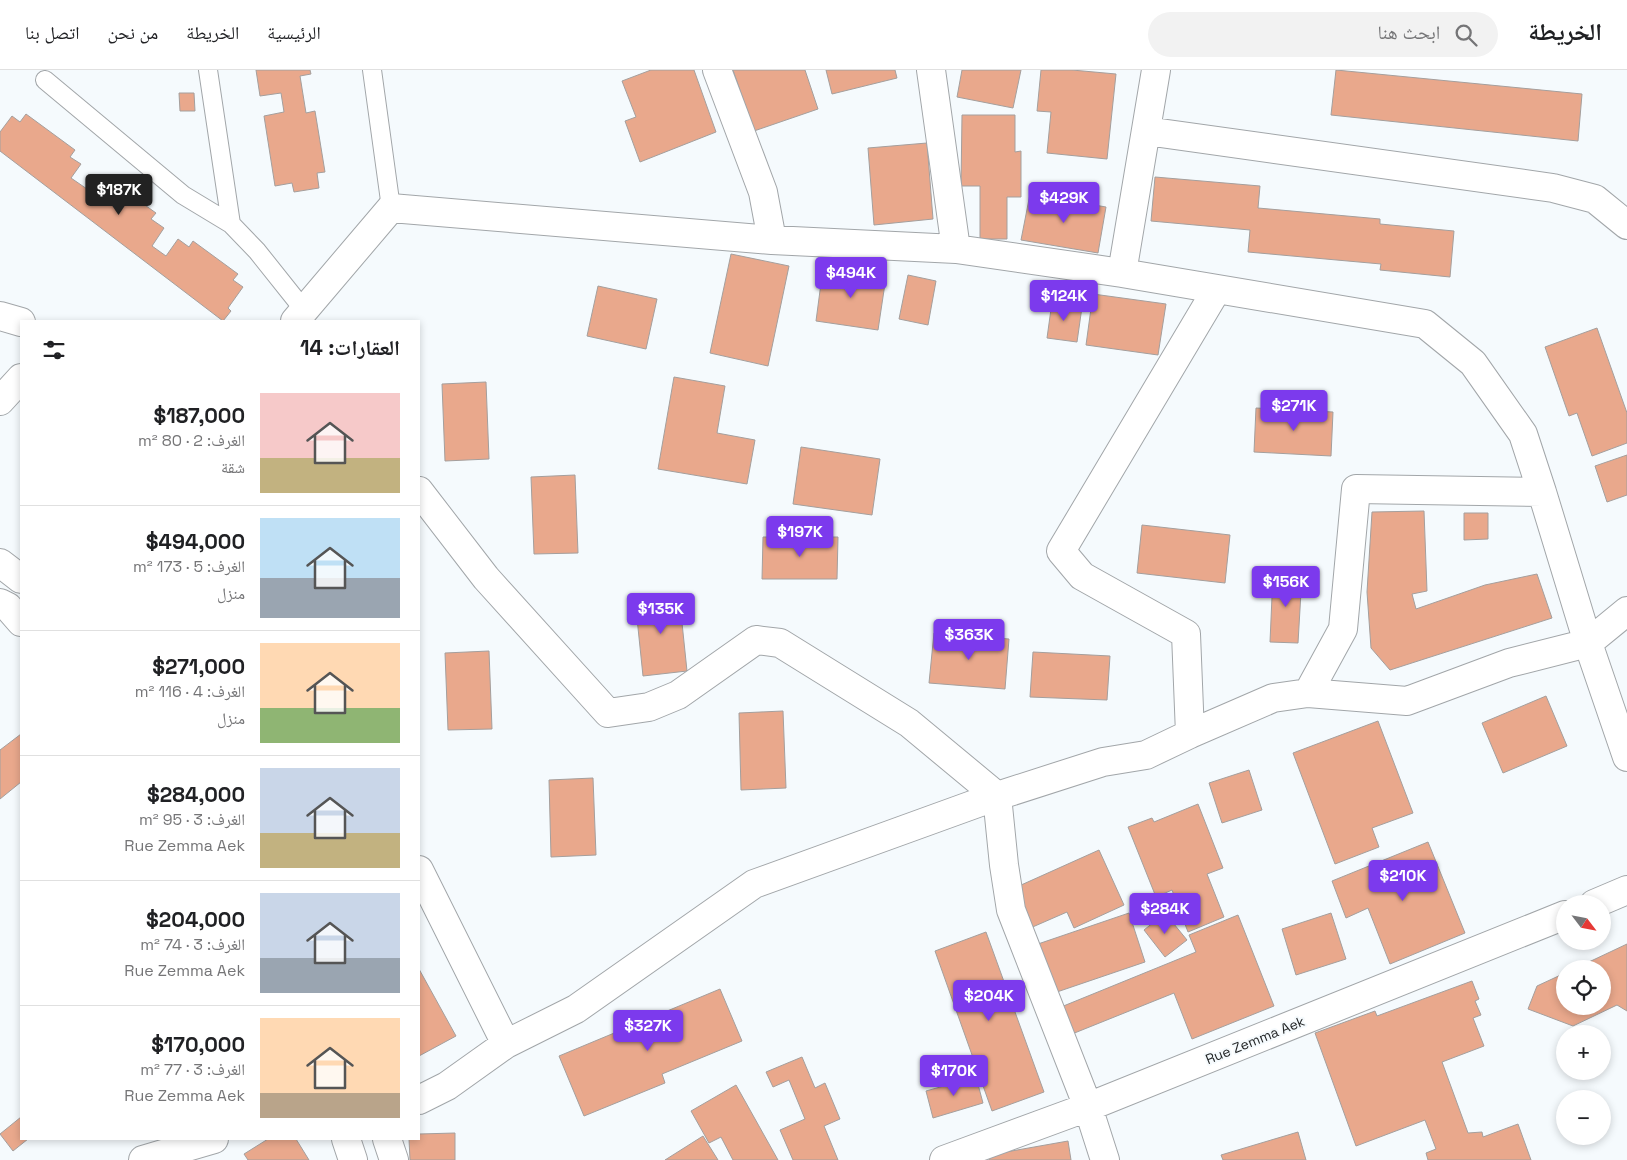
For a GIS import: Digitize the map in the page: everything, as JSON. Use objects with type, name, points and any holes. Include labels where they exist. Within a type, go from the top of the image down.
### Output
[{"type":"street","points":[[717,70],[763,192],[772,240]]},
{"type":"street","points":[[931,70],[956,248]]},
{"type":"street","points":[[1122,274],[1156,70]]},
{"type":"street","points":[[1146,131],[1553,188],[1595,199],[1627,225]]},
{"type":"street","points":[[300,316],[391,208],[772,240],[956,248],[1425,324],[1473,363],[1523,434],[1588,643],[1627,757]]},
{"type":"street","points":[[1190,734],[1186,634],[1082,576],[1061,551],[1217,290]]},
{"type":"street","points":[[0,316],[20,322]]},
{"type":"street","points":[[0,401],[20,379]]},
{"type":"street","points":[[1308,693],[1343,630],[1356,489],[1542,492]]},
{"type":"street","points":[[420,492],[486,578],[608,713],[649,706],[678,694],[756,640],[780,644],[909,723],[997,796],[1011,910],[1088,1107],[1105,1160]]},
{"type":"street","points":[[0,603],[8,607],[20,621]]},
{"type":"street","points":[[420,1100],[447,1086],[506,1044],[576,1009],[754,884],[997,796],[1103,762],[1146,755],[1273,698],[1308,693],[1407,701],[1509,663],[1588,643],[1627,611]]},
{"type":"street","points":[[420,872],[506,1044]]},
{"type":"street","points":[[1611,897],[1627,890]]},
{"type":"street","name":"Rue Zemma Aek","points":[[944,1160],[1088,1107],[1556,919]]},
{"type":"street","points":[[143,1160],[211,1140]]},
{"type":"street","points":[[346,1140],[353,1160]]},
{"type":"street","points":[[387,1140],[394,1160]]},
{"type":"lane","points":[[208,70],[231,224]]},
{"type":"lane","points":[[372,70],[391,208]]},
{"type":"lane","points":[[45,80],[183,195],[231,224],[257,251],[300,316]]},
{"type":"building","points":[[256,70],[310,70],[311,74],[300,76],[306,113],[315,111],[325,172],[317,173],[319,188],[294,192],[292,183],[275,186],[264,116],[284,112],[281,93],[260,96]]},
{"type":"building","points":[[651,70],[694,70],[716,132],[640,162],[625,121],[636,117],[622,81]]},
{"type":"building","points":[[733,70],[805,70],[818,109],[754,131]]},
{"type":"building","points":[[826,70],[895,70],[897,78],[832,94]]},
{"type":"building","points":[[962,70],[1021,70],[1013,108],[957,97]]},
{"type":"building","points":[[1041,70],[1072,70],[1116,74],[1107,159],[1047,153],[1051,112],[1037,111]]},
{"type":"building","points":[[1336,70],[1582,94],[1578,141],[1331,115]]},
{"type":"building","points":[[179,93],[194,93],[195,111],[180,111]]},
{"type":"building","points":[[26,114],[75,150],[70,157],[81,164],[71,178],[87,189],[96,177],[106,184],[110,180],[156,213],[151,219],[164,228],[152,246],[166,256],[178,239],[189,247],[193,241],[238,274],[233,280],[243,287],[228,308],[231,311],[224,320],[0,151],[0,132],[12,116],[20,122]]},
{"type":"building","points":[[962,115],[1015,115],[1015,152],[1021,151],[1021,197],[1007,197],[1007,239],[980,239],[980,186],[961,186]]},
{"type":"building","points":[[927,143],[933,219],[874,225],[868,148]]},
{"type":"building","points":[[1155,177],[1260,186],[1258,208],[1380,219],[1380,224],[1454,231],[1450,277],[1380,270],[1381,264],[1248,252],[1250,230],[1151,221]]},
{"type":"building","points":[[1030,194],[1106,207],[1098,253],[1021,240]]},
{"type":"building","points":[[731,254],[789,266],[768,366],[710,353]]},
{"type":"building","points":[[823,268],[886,277],[878,330],[816,321]]},
{"type":"building","points":[[908,275],[936,281],[928,325],[899,319]]},
{"type":"building","points":[[598,286],[657,299],[646,349],[587,336]]},
{"type":"building","points":[[1093,294],[1166,304],[1158,355],[1086,345]]},
{"type":"building","points":[[1052,302],[1082,307],[1077,342],[1047,338]]},
{"type":"building","points":[[1597,328],[1627,413],[1627,443],[1592,456],[1577,413],[1569,416],[1545,347]]},
{"type":"building","points":[[674,377],[725,386],[717,433],[755,440],[747,484],[658,469]]},
{"type":"building","points":[[486,382],[489,459],[445,461],[442,384]]},
{"type":"building","points":[[1256,408],[1333,412],[1331,456],[1254,452]]},
{"type":"building","points":[[801,447],[880,459],[872,515],[793,504]]},
{"type":"building","points":[[1627,455],[1627,495],[1607,502],[1595,466]]},
{"type":"building","points":[[575,475],[578,553],[534,554],[531,477]]},
{"type":"building","points":[[1424,511],[1427,591],[1412,594],[1416,609],[1485,585],[1537,574],[1552,618],[1390,670],[1371,648],[1367,592],[1372,512]]},
{"type":"building","points":[[1464,513],[1488,513],[1488,539],[1464,540]]},
{"type":"building","points":[[1142,525],[1230,535],[1225,583],[1137,573]]},
{"type":"building","points":[[763,537],[838,537],[837,579],[762,579]]},
{"type":"building","points":[[1273,574],[1302,575],[1298,643],[1270,642]]},
{"type":"building","points":[[679,594],[687,671],[643,676],[635,599]]},
{"type":"building","points":[[934,633],[1009,639],[1005,689],[929,683]]},
{"type":"building","points":[[489,651],[492,729],[448,730],[445,653]]},
{"type":"building","points":[[1033,652],[1110,656],[1107,700],[1030,697]]},
{"type":"building","points":[[1546,696],[1567,746],[1503,773],[1482,723]]},
{"type":"building","points":[[783,711],[786,788],[741,790],[739,713]]},
{"type":"building","points":[[1378,721],[1413,813],[1372,828],[1379,847],[1335,864],[1293,753]]},
{"type":"building","points":[[20,735],[20,783],[0,799],[0,750]]},
{"type":"building","points":[[1249,770],[1262,810],[1222,823],[1209,783]]},
{"type":"building","points":[[593,778],[596,855],[551,857],[549,780]]},
{"type":"building","points":[[1198,804],[1223,868],[1207,874],[1224,917],[1188,932],[1172,890],[1156,897],[1128,827],[1152,818],[1154,822]]},
{"type":"building","points":[[1428,842],[1465,933],[1390,964],[1368,908],[1346,918],[1332,881]]},
{"type":"building","points":[[1099,850],[1124,905],[1074,928],[1067,912],[1028,929],[1010,890]]},
{"type":"building","points":[[1129,913],[1145,962],[1051,994],[1035,945]]},
{"type":"building","points":[[1165,913],[1187,940],[1165,957],[1144,930]]},
{"type":"building","points":[[1331,913],[1346,959],[1296,975],[1282,929]]},
{"type":"building","points":[[1238,915],[1274,1006],[1192,1039],[1174,993],[1072,1034],[1061,1007],[1196,952],[1189,935]]},
{"type":"building","points":[[986,932],[1044,1092],[992,1111],[935,951]]},
{"type":"building","points":[[1627,944],[1627,1011],[1617,1005],[1611,1008],[1611,960],[1593,960]]},
{"type":"building","points":[[420,971],[456,1036],[420,1055]]},
{"type":"building","points":[[1556,977],[1556,1015],[1596,1015],[1575,1025],[1570,1025],[1528,1009],[1537,986]]},
{"type":"building","points":[[1472,981],[1479,999],[1475,1001],[1481,1015],[1473,1018],[1484,1046],[1442,1062],[1468,1133],[1482,1132],[1483,1137],[1518,1124],[1531,1160],[1428,1160],[1426,1153],[1436,1149],[1425,1120],[1356,1146],[1315,1033],[1375,1011],[1377,1016]]},
{"type":"building","points":[[720,989],[742,1041],[662,1074],[665,1083],[584,1116],[559,1056]]},
{"type":"building","points":[[802,1057],[815,1088],[825,1083],[840,1119],[824,1126],[838,1160],[793,1160],[780,1130],[805,1119],[789,1080],[773,1087],[766,1072]]},
{"type":"building","points":[[976,1077],[983,1103],[933,1118],[926,1091]]},
{"type":"building","points":[[736,1085],[778,1160],[733,1160],[721,1137],[709,1143],[691,1111]]},
{"type":"building","points":[[20,1118],[20,1140],[27,1140],[13,1151],[0,1134]]},
{"type":"building","points":[[1298,1132],[1306,1160],[1223,1160],[1221,1155]]},
{"type":"building","points":[[455,1133],[455,1160],[410,1160],[409,1140],[420,1140],[420,1134]]},
{"type":"building","points":[[703,1136],[718,1160],[665,1160]]},
{"type":"building","points":[[266,1140],[297,1140],[309,1160],[248,1160],[244,1154]]},
{"type":"building","points":[[1068,1141],[1071,1160],[989,1160],[989,1155]]}]
